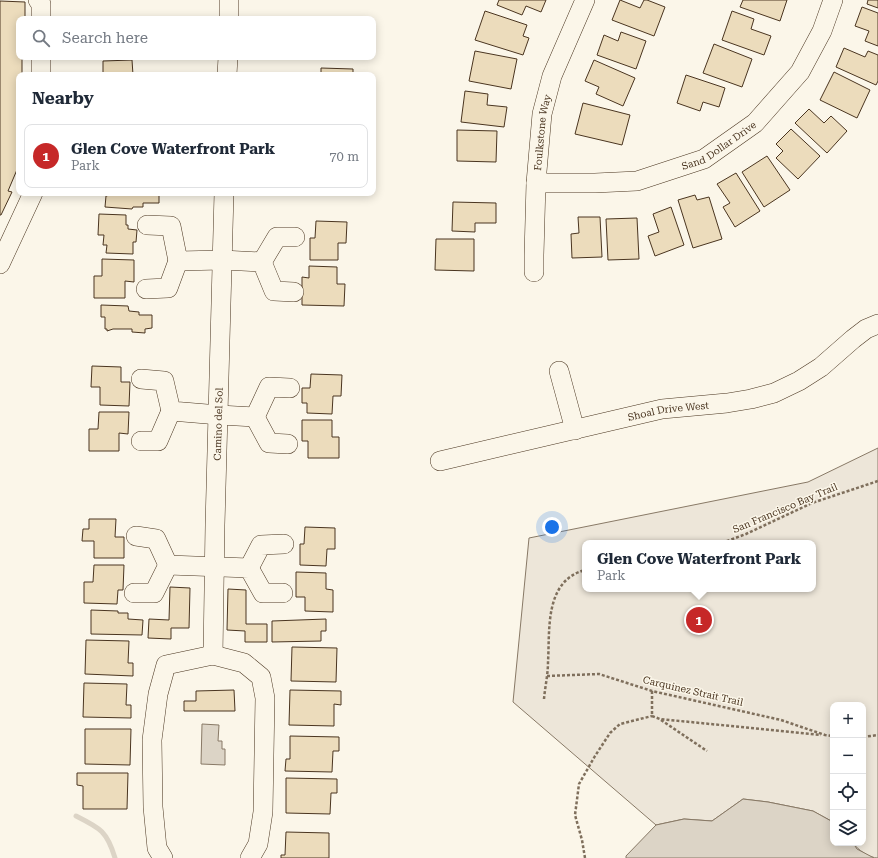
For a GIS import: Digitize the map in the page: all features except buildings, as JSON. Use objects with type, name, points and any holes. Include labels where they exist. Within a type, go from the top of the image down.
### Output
[{"type":"street","points":[[38,0],[41,4],[41,16]]},
{"type":"street","points":[[229,0],[229,16]]},
{"type":"street","name":"Foulkstone Way","points":[[534,272],[536,184],[542,114],[552,76],[585,0]]},
{"type":"street","name":"Sand Dollar Drive","points":[[536,184],[595,184],[637,181],[704,160],[755,123],[800,72],[822,31],[833,0]]},
{"type":"street","points":[[41,60],[41,72]]},
{"type":"street","points":[[227,72],[228,60]]},
{"type":"street","points":[[0,264],[32,196]]},
{"type":"street","name":"Camino del Sol","points":[[213,655],[224,196]]},
{"type":"street","points":[[146,289],[168,288],[178,261],[171,226],[147,226]]},
{"type":"street","points":[[262,262],[277,237],[296,237]]},
{"type":"street","points":[[178,261],[222,260],[262,262]]},
{"type":"street","points":[[262,262],[274,291],[294,292]]},
{"type":"street","name":"Shoal Drive West","points":[[440,461],[662,410],[727,403],[774,393],[821,368],[857,336],[878,324]]},
{"type":"street","points":[[559,371],[575,430]]},
{"type":"street","points":[[141,379],[164,381],[170,411],[158,442],[141,441]]},
{"type":"street","points":[[288,444],[269,444],[256,417],[269,387],[290,388]]},
{"type":"street","points":[[170,411],[219,416],[256,417]]},
{"type":"street","points":[[136,536],[156,539],[168,565]]},
{"type":"street","points":[[249,568],[261,545],[284,544]]},
{"type":"street","points":[[168,565],[249,568]]},
{"type":"street","points":[[134,593],[154,593],[168,565]]},
{"type":"street","points":[[249,568],[263,593],[283,593]]},
{"type":"street","points":[[162,858],[157,848],[153,807],[152,740],[158,694],[166,665],[213,655],[244,663],[261,677],[264,698],[263,812],[258,844],[250,858]]},
{"type":"path","name":"San Francisco Bay Trail","points":[[730,540],[812,504],[878,481]]},
{"type":"path","points":[[544,699],[552,606],[556,593],[566,581],[582,571]]},
{"type":"path","name":"Carquinez Strait Trail","points":[[547,676],[599,674],[652,691],[781,720],[830,736]]},
{"type":"path","points":[[652,691],[652,716]]},
{"type":"path","points":[[585,858],[575,815],[579,784],[610,734],[620,724],[652,716],[660,719],[707,751]]},
{"type":"path","points":[[660,719],[825,735]]},
{"type":"path","points":[[866,737],[878,735]]},
{"type":"shaded area","points":[[878,448],[878,858],[871,857],[856,846],[866,846],[866,702],[830,702],[830,820],[813,811],[768,802],[743,799],[712,821],[684,819],[656,825],[513,702],[529,538],[808,482]]},
{"type":"shaded area","points":[[202,724],[219,725],[218,741],[222,741],[222,749],[225,749],[225,765],[201,764]]},
{"type":"shaded area","points":[[743,799],[768,802],[813,811],[830,820],[830,846],[855,846],[857,849],[874,858],[626,858],[626,856],[656,825],[684,819],[712,821]]},
{"type":"waterway","points":[[76,816],[102,831],[109,842],[115,858]]},
{"type":"place","name":"Glen Cove Waterfront Park","points":[[699,620]]}]
